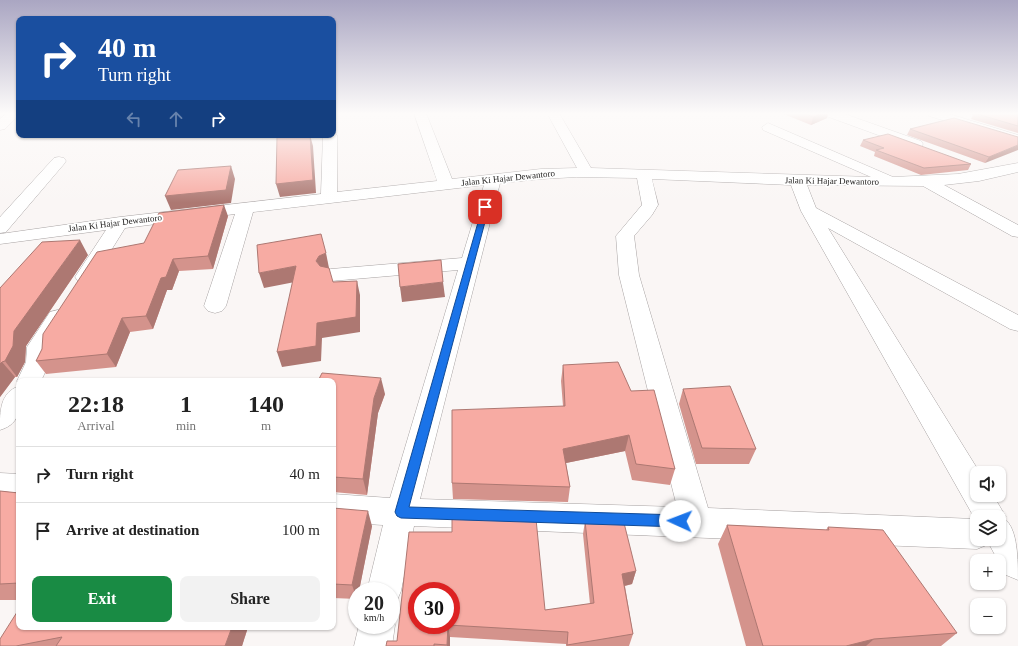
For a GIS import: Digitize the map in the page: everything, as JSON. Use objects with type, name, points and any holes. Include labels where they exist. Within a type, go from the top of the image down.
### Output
[{"type":"street","points":[[329,197],[330,143]]},
{"type":"street","points":[[431,143],[446,184]]},
{"type":"street","points":[[570,143],[586,172]]},
{"type":"street","points":[[805,143],[895,182]]},
{"type":"street","points":[[912,143],[928,149]]},
{"type":"street","points":[[0,228],[59,161]]},
{"type":"street","points":[[973,165],[996,174]]},
{"type":"street","name":"Jalan Ki Hajar Dewantoro","points":[[0,238],[329,197],[541,174],[586,172],[797,181],[895,182],[996,174],[1018,167]]},
{"type":"street","points":[[643,174],[650,205],[645,215],[634,224],[624,236],[629,275],[696,522]]},
{"type":"street","points":[[386,582],[401,512],[493,179]]},
{"type":"street","points":[[924,180],[1018,232]]},
{"type":"street","points":[[797,181],[809,211],[970,483]]},
{"type":"street","points":[[215,306],[246,207]]},
{"type":"street","points":[[809,211],[1018,324]]},
{"type":"street","points":[[30,378],[38,362],[39,347],[120,222]]},
{"type":"street","points":[[331,275],[469,263]]},
{"type":"street","points":[[0,420],[16,399]]},
{"type":"street","points":[[0,486],[16,487]]},
{"type":"street","points":[[336,508],[401,512],[970,531]]},
{"type":"street","points":[[1006,546],[1018,564]]},
{"type":"street","points":[[373,646],[375,634]]},
{"type":"building","points":[[277,143],[311,143],[313,180],[276,184]]},
{"type":"building","points":[[871,143],[913,143],[971,164],[924,168],[876,150],[884,148]]},
{"type":"building","points":[[950,143],[1018,143],[1018,145],[989,157]]},
{"type":"building","points":[[231,166],[226,190],[165,196],[178,170]]},
{"type":"building","points":[[224,205],[208,256],[173,259],[166,277],[161,278],[146,316],[122,318],[107,354],[36,361],[42,349],[43,334],[97,252],[144,243],[159,213]]},
{"type":"building","points":[[321,234],[326,253],[319,256],[316,261],[320,266],[329,268],[333,282],[357,281],[356,317],[317,323],[316,346],[277,352],[296,266],[259,273],[257,245]]},
{"type":"building","points":[[80,240],[14,331],[13,346],[5,361],[0,364],[0,288],[42,242]]},
{"type":"building","points":[[441,260],[443,282],[400,287],[398,264]]},
{"type":"building","points":[[618,362],[631,391],[654,390],[675,469],[636,464],[629,435],[563,449],[570,487],[452,483],[452,410],[565,406],[563,365]]},
{"type":"building","points":[[322,373],[381,378],[374,398],[363,479],[336,477],[336,378],[320,378]]},
{"type":"building","points":[[730,386],[756,449],[702,448],[683,389]]},
{"type":"building","points":[[0,491],[16,493],[16,583],[0,584]]},
{"type":"building","points":[[336,508],[368,511],[353,582],[348,582],[348,585],[336,584]]},
{"type":"building","points":[[452,516],[536,519],[545,610],[594,603],[585,521],[624,523],[636,571],[622,574],[633,634],[567,645],[568,632],[460,626],[460,582],[408,582],[408,634],[448,634],[447,645],[434,644],[434,646],[386,646],[387,641],[397,641],[398,634],[400,634],[400,614],[409,532],[452,532]]},
{"type":"building","points":[[727,525],[829,530],[828,527],[883,530],[957,633],[874,639],[846,646],[763,646]]},
{"type":"building","points":[[16,614],[16,630],[231,630],[225,646],[56,646],[62,637],[16,646],[0,646],[0,639]]},
{"type":"route","points":[[485,207],[401,512],[680,521]]}]
